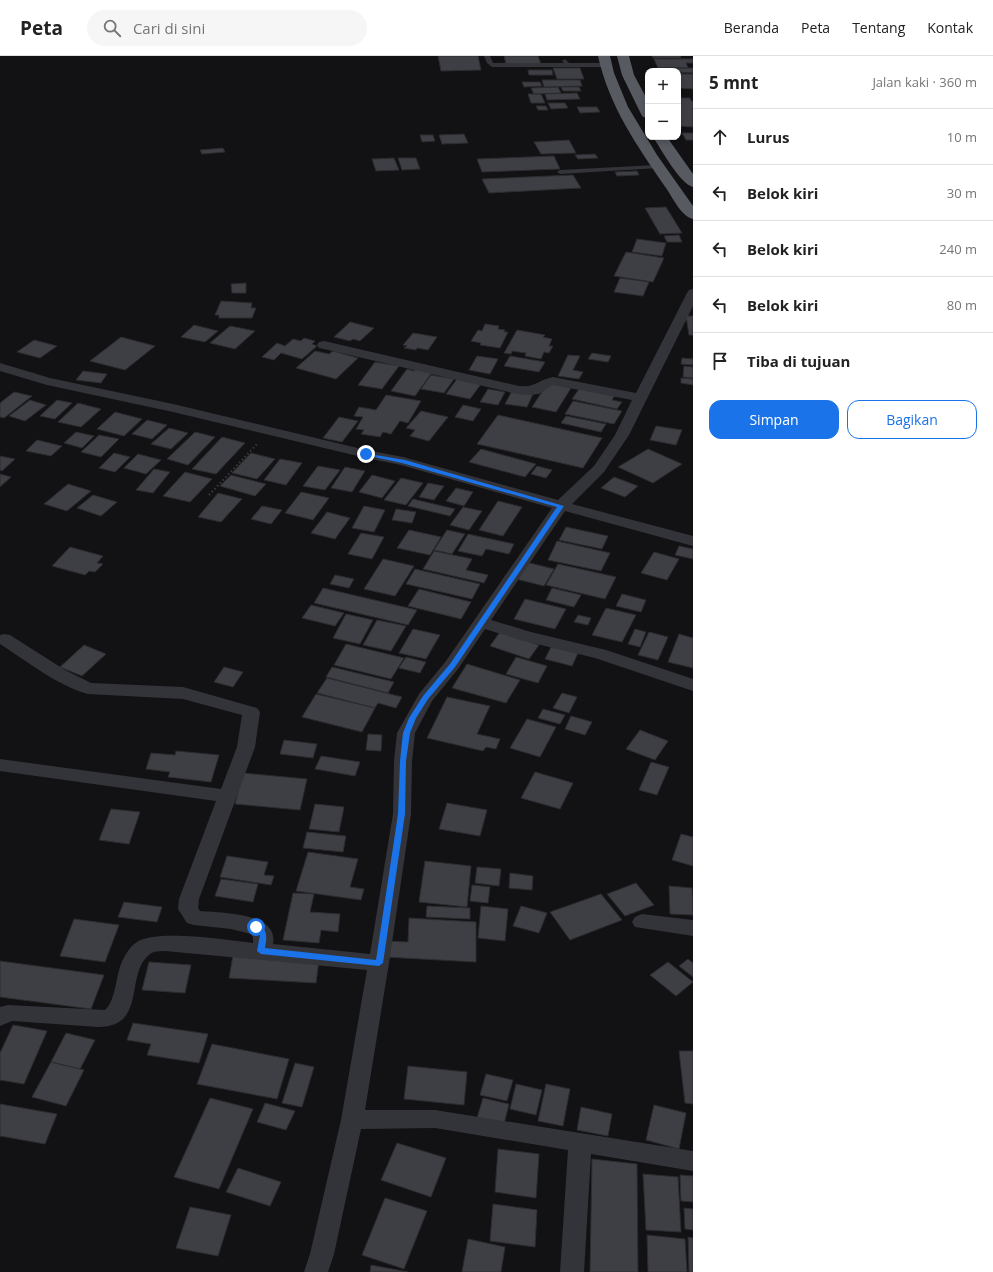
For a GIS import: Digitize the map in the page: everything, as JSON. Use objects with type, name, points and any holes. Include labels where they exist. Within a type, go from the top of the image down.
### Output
[{"type":"highway","points":[[623,56],[628,75],[645,108]]},
{"type":"highway","points":[[604,60],[616,93],[640,141],[693,215]]},
{"type":"highway","points":[[662,140],[693,183]]},
{"type":"street","points":[[316,1272],[322,1254],[352,1120],[379,963],[402,814],[403,761],[406,733],[425,698],[452,665],[561,506],[599,469],[613,450],[641,398],[693,293]]},
{"type":"street","points":[[324,345],[517,390],[539,389],[543,383],[553,381],[641,398]]},
{"type":"street","points":[[0,367],[47,381],[172,408],[366,454],[403,461],[561,506],[693,541]]},
{"type":"street","points":[[482,622],[526,636],[600,654],[693,685]]},
{"type":"street","points":[[4,639],[59,674],[88,688],[183,693],[251,712],[246,748],[189,899],[188,909],[194,918],[246,924],[256,927],[261,930],[263,935],[261,951]]},
{"type":"street","points":[[0,765],[227,796]]},
{"type":"street","points":[[642,922],[693,928]]},
{"type":"street","points":[[0,1018],[8,1013],[98,1019],[112,1017],[118,1008],[133,961],[144,948],[151,944],[164,943],[261,951],[379,963]]},
{"type":"street","points":[[352,1120],[435,1119],[580,1144],[693,1161]]},
{"type":"street","points":[[572,1272],[580,1144]]},
{"type":"lane","points":[[487,56],[492,65],[568,65],[604,60]]},
{"type":"lane","points":[[564,60],[568,65]]},
{"type":"lane","points":[[560,172],[658,167]]},
{"type":"path","points":[[209,495],[270,432]]},
{"type":"building","points":[[438,56],[478,56],[481,70],[441,71]]},
{"type":"building","points":[[504,56],[538,56],[541,64],[506,64]]},
{"type":"building","points":[[652,56],[680,56],[681,58],[653,58]]},
{"type":"building","points":[[654,59],[693,59],[693,63],[686,63],[688,68],[658,68]]},
{"type":"building","points":[[553,68],[580,68],[584,79],[557,79]]},
{"type":"building","points":[[681,68],[693,68],[693,73],[681,72]]},
{"type":"building","points":[[528,70],[552,70],[553,75],[529,75]]},
{"type":"building","points":[[681,74],[693,74],[693,89],[681,88]]},
{"type":"building","points":[[542,80],[580,80],[582,86],[544,87]]},
{"type":"building","points":[[522,82],[540,82],[542,86],[524,87]]},
{"type":"building","points":[[558,87],[561,93],[534,94],[531,88]]},
{"type":"building","points":[[561,87],[579,87],[581,91],[563,91]]},
{"type":"building","points":[[577,93],[580,99],[547,100],[545,94]]},
{"type":"building","points":[[528,94],[541,94],[545,103],[531,103]]},
{"type":"building","points":[[681,98],[690,98],[691,101],[693,101],[693,127],[681,126]]},
{"type":"building","points":[[548,103],[565,103],[568,108],[551,109]]},
{"type":"building","points":[[536,106],[546,106],[548,110],[538,110]]},
{"type":"building","points":[[577,107],[597,107],[600,112],[580,113]]},
{"type":"building","points":[[682,133],[693,133],[693,140],[686,140]]},
{"type":"building","points":[[464,134],[468,143],[442,144],[439,135]]},
{"type":"building","points":[[420,135],[433,135],[435,141],[422,142]]},
{"type":"building","points":[[569,140],[576,153],[541,154],[534,142]]},
{"type":"building","points":[[223,148],[225,152],[202,154],[200,150]]},
{"type":"building","points":[[595,154],[598,158],[578,159],[575,155]]},
{"type":"building","points":[[554,156],[560,169],[482,172],[477,159]]},
{"type":"building","points":[[394,158],[399,170],[376,171],[372,159]]},
{"type":"building","points":[[398,158],[416,158],[420,169],[402,170]]},
{"type":"building","points":[[637,171],[639,175],[617,176],[615,172]]},
{"type":"building","points":[[573,175],[581,188],[489,193],[482,179]]},
{"type":"building","points":[[666,207],[682,233],[660,234],[645,208]]},
{"type":"building","points":[[679,235],[682,242],[667,242],[664,236]]},
{"type":"building","points":[[637,239],[666,243],[662,256],[632,252]]},
{"type":"building","points":[[626,252],[664,258],[653,282],[614,276]]},
{"type":"building","points":[[620,278],[649,282],[643,296],[614,292]]},
{"type":"building","points":[[246,283],[246,293],[232,293],[231,284]]},
{"type":"building","points":[[221,301],[252,303],[251,308],[256,308],[252,318],[219,318],[219,315],[215,315]]},
{"type":"building","points":[[686,316],[693,316],[693,335],[689,335]]},
{"type":"building","points":[[350,322],[374,328],[360,341],[353,339],[350,341],[334,337]]},
{"type":"building","points":[[485,324],[499,326],[498,329],[508,332],[500,348],[480,345],[481,343],[471,341],[478,330],[482,331]]},
{"type":"building","points":[[194,325],[218,331],[205,342],[181,337]]},
{"type":"building","points":[[230,326],[255,331],[235,349],[210,343]]},
{"type":"building","points":[[517,330],[545,335],[543,337],[552,339],[549,346],[553,346],[549,353],[544,352],[541,359],[525,356],[526,353],[512,351],[511,354],[504,353]]},
{"type":"building","points":[[413,333],[437,337],[428,350],[404,348],[407,346],[403,345]]},
{"type":"building","points":[[121,337],[155,346],[125,370],[90,361]]},
{"type":"building","points":[[304,338],[315,341],[312,344],[317,346],[302,359],[281,353],[274,360],[262,357],[277,343],[285,346],[293,339],[301,341]]},
{"type":"building","points":[[34,340],[57,346],[40,358],[17,352]]},
{"type":"building","points":[[315,351],[329,354],[333,351],[358,358],[336,379],[296,368]]},
{"type":"building","points":[[592,353],[611,356],[608,362],[588,359]]},
{"type":"building","points":[[568,355],[580,356],[573,370],[583,372],[579,379],[558,376]]},
{"type":"building","points":[[477,356],[498,359],[490,374],[469,370]]},
{"type":"building","points":[[510,356],[545,362],[539,372],[504,366]]},
{"type":"building","points":[[682,358],[693,359],[693,365],[681,364]]},
{"type":"building","points":[[375,362],[399,366],[382,389],[358,385]]},
{"type":"building","points":[[684,366],[693,367],[693,378],[683,377]]},
{"type":"building","points":[[416,368],[433,371],[415,396],[391,391],[407,369],[414,371]]},
{"type":"building","points":[[83,371],[107,374],[101,383],[76,380]]},
{"type":"building","points":[[431,375],[454,379],[444,393],[421,389]]},
{"type":"building","points":[[681,378],[693,379],[693,385],[681,383]]},
{"type":"building","points":[[457,379],[481,384],[470,399],[446,394]]},
{"type":"building","points":[[548,383],[571,388],[556,412],[532,407]]},
{"type":"building","points":[[488,389],[505,392],[498,405],[480,402]]},
{"type":"building","points":[[579,389],[616,393],[612,400],[622,402],[617,409],[572,399]]},
{"type":"building","points":[[512,391],[533,394],[527,407],[505,404]]},
{"type":"building","points":[[14,392],[32,396],[4,418],[0,417],[0,403]]},
{"type":"building","points":[[386,395],[421,401],[408,423],[400,421],[391,434],[383,432],[380,437],[361,434],[364,430],[356,429],[363,417],[354,416],[359,407],[376,410]]},
{"type":"building","points":[[30,400],[46,405],[25,421],[9,416]]},
{"type":"building","points":[[57,400],[72,403],[55,419],[40,416]]},
{"type":"building","points":[[573,401],[622,411],[614,424],[565,414]]},
{"type":"building","points":[[78,403],[101,409],[81,427],[58,422]]},
{"type":"building","points":[[463,405],[481,409],[473,421],[455,417]]},
{"type":"building","points":[[421,411],[448,417],[429,441],[410,436],[415,430],[406,428]]},
{"type":"building","points":[[115,412],[142,419],[124,436],[97,429]]},
{"type":"building","points":[[498,415],[602,438],[583,468],[477,444]]},
{"type":"building","points":[[566,416],[606,424],[601,432],[561,423]]},
{"type":"building","points":[[339,417],[358,421],[342,442],[323,438]]},
{"type":"building","points":[[147,420],[167,425],[152,439],[132,434]]},
{"type":"building","points":[[656,426],[682,430],[676,445],[650,440]]},
{"type":"building","points":[[169,428],[188,433],[171,449],[151,444]]},
{"type":"building","points":[[76,432],[94,436],[82,448],[64,443]]},
{"type":"building","points":[[195,432],[215,437],[188,465],[167,459]]},
{"type":"building","points":[[99,435],[119,439],[101,457],[81,452]]},
{"type":"building","points":[[222,437],[245,443],[216,474],[192,469]]},
{"type":"building","points":[[37,440],[62,446],[51,456],[26,451]]},
{"type":"building","points":[[481,449],[536,464],[525,477],[469,462]]},
{"type":"building","points":[[648,449],[682,464],[653,483],[618,467]]},
{"type":"building","points":[[114,453],[130,457],[115,472],[99,468]]},
{"type":"building","points":[[251,453],[275,459],[257,479],[232,473]]},
{"type":"building","points":[[138,454],[161,460],[146,474],[124,468]]},
{"type":"building","points":[[0,456],[15,459],[2,471],[0,470]]},
{"type":"building","points":[[280,459],[302,463],[286,485],[264,480]]},
{"type":"building","points":[[318,466],[340,470],[325,490],[303,486]]},
{"type":"building","points":[[537,466],[552,470],[546,478],[531,474]]},
{"type":"building","points":[[345,467],[365,471],[352,492],[331,488]]},
{"type":"building","points":[[154,469],[170,472],[153,493],[136,490]]},
{"type":"building","points":[[185,472],[212,479],[190,502],[163,496]]},
{"type":"building","points":[[0,474],[11,477],[0,487]]},
{"type":"building","points":[[231,475],[266,484],[255,496],[220,486]]},
{"type":"building","points":[[372,475],[395,481],[382,498],[359,492]]},
{"type":"building","points":[[614,477],[638,486],[625,497],[601,488]]},
{"type":"building","points":[[401,478],[423,483],[406,505],[384,500]]},
{"type":"building","points":[[428,483],[444,486],[434,500],[419,497]]},
{"type":"building","points":[[68,484],[91,491],[67,511],[44,504]]},
{"type":"building","points":[[456,488],[473,492],[464,506],[446,501]]},
{"type":"building","points":[[301,492],[329,498],[313,520],[285,513]]},
{"type":"building","points":[[218,493],[242,499],[221,522],[198,517]]},
{"type":"building","points":[[93,495],[117,502],[101,516],[77,508]]},
{"type":"building","points":[[413,499],[455,509],[450,516],[408,506]]},
{"type":"building","points":[[498,501],[522,507],[503,536],[479,530]]},
{"type":"building","points":[[262,506],[282,510],[271,524],[251,519]]},
{"type":"building","points":[[364,506],[385,510],[374,532],[352,528]]},
{"type":"building","points":[[463,507],[482,511],[469,530],[450,525]]},
{"type":"building","points":[[396,509],[416,512],[412,523],[392,520]]},
{"type":"building","points":[[327,512],[350,518],[335,539],[311,533]]},
{"type":"building","points":[[566,527],[608,536],[602,549],[559,540]]},
{"type":"building","points":[[409,530],[441,537],[430,555],[397,548]]},
{"type":"building","points":[[447,530],[465,534],[452,554],[434,550]]},
{"type":"building","points":[[361,533],[384,537],[372,559],[348,554]]},
{"type":"building","points":[[468,534],[514,544],[509,554],[486,549],[482,556],[458,551]]},
{"type":"building","points":[[557,541],[610,553],[601,571],[548,560]]},
{"type":"building","points":[[679,546],[693,549],[693,559],[675,555]]},
{"type":"building","points":[[70,547],[103,556],[97,563],[103,564],[95,572],[89,571],[85,575],[52,566]]},
{"type":"building","points":[[434,551],[472,559],[466,570],[488,575],[484,583],[423,569]]},
{"type":"building","points":[[654,552],[679,559],[667,580],[641,573]]},
{"type":"building","points":[[383,559],[414,566],[395,596],[364,589]]},
{"type":"building","points":[[526,562],[554,569],[544,586],[516,579]]},
{"type":"building","points":[[558,564],[616,577],[605,599],[546,585]]},
{"type":"building","points":[[415,569],[480,584],[472,599],[406,584]]},
{"type":"building","points":[[335,575],[354,579],[349,588],[330,584]]},
{"type":"building","points":[[323,588],[417,610],[408,625],[314,603]]},
{"type":"building","points":[[552,588],[581,595],[574,607],[546,600]]},
{"type":"building","points":[[419,589],[471,602],[461,619],[408,606]]},
{"type":"building","points":[[622,594],[646,600],[641,612],[616,606]]},
{"type":"building","points":[[525,599],[566,609],[555,629],[514,619]]},
{"type":"building","points":[[311,605],[344,613],[335,626],[302,618]]},
{"type":"building","points":[[606,608],[636,615],[622,642],[592,635]]},
{"type":"building","points":[[346,614],[373,620],[360,644],[333,638]]},
{"type":"building","points":[[578,615],[591,618],[588,625],[574,622]]},
{"type":"building","points":[[377,620],[406,626],[391,651],[363,645]]},
{"type":"building","points":[[413,629],[440,635],[426,659],[399,653]]},
{"type":"building","points":[[635,629],[646,632],[640,647],[628,644]]},
{"type":"building","points":[[500,632],[539,645],[529,659],[490,646]]},
{"type":"building","points":[[649,632],[668,637],[658,660],[638,655]]},
{"type":"building","points":[[679,634],[693,638],[693,668],[668,662]]},
{"type":"building","points":[[346,644],[404,658],[391,679],[334,665]]},
{"type":"building","points":[[84,645],[106,654],[82,676],[60,667]]},
{"type":"building","points":[[551,647],[578,653],[572,666],[545,659]]},
{"type":"building","points":[[406,657],[426,662],[420,673],[399,668]]},
{"type":"building","points":[[516,657],[547,666],[538,683],[506,674]]},
{"type":"building","points":[[467,664],[520,680],[506,703],[452,688]]},
{"type":"building","points":[[224,667],[243,672],[233,687],[214,682]]},
{"type":"building","points":[[332,667],[394,682],[388,693],[326,677]]},
{"type":"building","points":[[327,678],[402,697],[396,708],[378,703],[375,708],[317,693]]},
{"type":"building","points":[[562,693],[577,697],[569,713],[553,708]]},
{"type":"building","points":[[316,694],[375,708],[362,732],[302,717]]},
{"type":"building","points":[[447,697],[490,706],[477,734],[500,739],[496,749],[486,747],[483,751],[427,738]]},
{"type":"building","points":[[543,709],[565,715],[560,724],[538,718]]},
{"type":"building","points":[[571,716],[592,722],[585,735],[565,729]]},
{"type":"building","points":[[527,719],[556,727],[540,757],[510,748]]},
{"type":"building","points":[[640,730],[668,741],[655,760],[626,749]]},
{"type":"building","points":[[368,734],[382,735],[381,751],[366,750]]},
{"type":"building","points":[[284,740],[317,744],[313,758],[280,754]]},
{"type":"building","points":[[176,751],[219,755],[211,782],[168,777],[170,772],[146,769],[151,753],[175,755]]},
{"type":"building","points":[[321,756],[360,762],[355,776],[315,769]]},
{"type":"building","points":[[651,762],[669,767],[657,795],[639,790]]},
{"type":"building","points":[[535,772],[573,783],[560,809],[521,798]]},
{"type":"building","points":[[243,773],[307,779],[300,810],[235,804]]},
{"type":"building","points":[[447,803],[487,810],[480,836],[439,829]]},
{"type":"building","points":[[315,804],[344,807],[339,832],[309,829]]},
{"type":"building","points":[[111,809],[140,812],[129,844],[99,840]]},
{"type":"building","points":[[307,832],[346,836],[343,852],[303,848]]},
{"type":"building","points":[[681,834],[693,837],[693,866],[672,860]]},
{"type":"building","points":[[308,852],[358,859],[350,887],[364,889],[361,900],[296,891]]},
{"type":"building","points":[[227,856],[268,862],[264,875],[274,876],[271,885],[220,877]]},
{"type":"building","points":[[425,861],[471,866],[467,907],[419,902]]},
{"type":"building","points":[[477,867],[501,869],[499,886],[475,883]]},
{"type":"building","points":[[510,873],[533,876],[532,890],[509,888]]},
{"type":"building","points":[[221,879],[258,884],[253,902],[215,896]]},
{"type":"building","points":[[636,883],[654,905],[625,916],[607,894]]},
{"type":"building","points":[[472,885],[490,887],[488,903],[470,901]]},
{"type":"building","points":[[669,886],[692,888],[693,915],[670,914]]},
{"type":"building","points":[[293,893],[314,894],[310,912],[340,914],[338,932],[321,930],[319,943],[283,940]]},
{"type":"building","points":[[601,894],[622,920],[570,940],[550,912]]},
{"type":"building","points":[[124,902],[162,907],[157,922],[118,917]]},
{"type":"building","points":[[427,906],[470,908],[470,919],[426,917]]},
{"type":"building","points":[[481,906],[508,909],[505,941],[478,938]]},
{"type":"building","points":[[521,906],[547,913],[539,933],[513,926]]},
{"type":"building","points":[[409,918],[476,922],[476,962],[385,957],[386,941],[408,942]]},
{"type":"building","points":[[74,919],[119,925],[105,962],[60,956]]},
{"type":"building","points":[[233,955],[319,960],[316,983],[229,978]]},
{"type":"building","points":[[688,959],[693,963],[693,977],[679,966]]},
{"type":"building","points":[[0,961],[104,975],[91,1009],[0,997]]},
{"type":"building","points":[[149,962],[191,965],[185,993],[142,990]]},
{"type":"building","points":[[668,962],[693,982],[676,996],[650,975]]},
{"type":"building","points":[[133,1023],[208,1034],[199,1063],[147,1055],[151,1044],[127,1040]]},
{"type":"building","points":[[13,1025],[47,1031],[24,1084],[0,1080],[0,1053]]},
{"type":"building","points":[[66,1033],[95,1040],[80,1069],[51,1062]]},
{"type":"building","points":[[212,1044],[289,1059],[277,1099],[197,1084]]},
{"type":"building","points":[[679,1051],[693,1051],[693,1104],[685,1103]]},
{"type":"building","points":[[51,1062],[84,1070],[66,1106],[32,1097]]},
{"type":"building","points":[[295,1063],[314,1067],[302,1107],[282,1103]]},
{"type":"building","points":[[408,1066],[467,1072],[464,1105],[404,1099]]},
{"type":"building","points":[[486,1074],[513,1080],[507,1101],[480,1095]]},
{"type":"building","points":[[516,1084],[542,1090],[536,1115],[510,1109]]},
{"type":"building","points":[[546,1084],[570,1089],[563,1126],[538,1121]]},
{"type":"building","points":[[210,1098],[253,1109],[219,1189],[174,1177]]},
{"type":"building","points":[[483,1098],[509,1104],[504,1124],[477,1118]]},
{"type":"building","points":[[265,1103],[295,1111],[286,1130],[257,1122]]},
{"type":"building","points":[[0,1104],[57,1114],[45,1144],[0,1136]]},
{"type":"building","points":[[654,1105],[686,1113],[679,1149],[646,1140]]},
{"type":"building","points":[[581,1107],[612,1114],[608,1136],[577,1130]]},
{"type":"building","points":[[397,1143],[446,1158],[431,1197],[381,1180]]},
{"type":"building","points":[[498,1149],[539,1154],[536,1198],[495,1192]]},
{"type":"building","points":[[592,1159],[637,1164],[638,1272],[590,1272]]},
{"type":"building","points":[[238,1168],[281,1182],[270,1206],[226,1192]]},
{"type":"building","points":[[643,1174],[678,1177],[681,1232],[646,1230]]},
{"type":"building","points":[[680,1175],[693,1176],[693,1202],[681,1201]]},
{"type":"building","points":[[385,1198],[427,1211],[404,1269],[362,1255]]},
{"type":"building","points":[[493,1204],[537,1210],[535,1247],[490,1241]]},
{"type":"building","points":[[190,1207],[231,1215],[218,1256],[176,1248]]},
{"type":"building","points":[[684,1208],[693,1209],[693,1230],[685,1229]]},
{"type":"building","points":[[647,1235],[685,1239],[687,1272],[648,1272]]},
{"type":"building","points":[[688,1237],[693,1238],[693,1272],[689,1272]]},
{"type":"building","points":[[468,1239],[505,1247],[501,1272],[462,1272]]},
{"type":"building","points":[[371,1265],[408,1272],[370,1272]]},
{"type":"route","points":[[256,927],[261,930],[263,935],[261,951],[379,963],[402,814],[403,761],[406,733],[425,698],[452,665],[561,506],[403,461],[366,454]]}]
